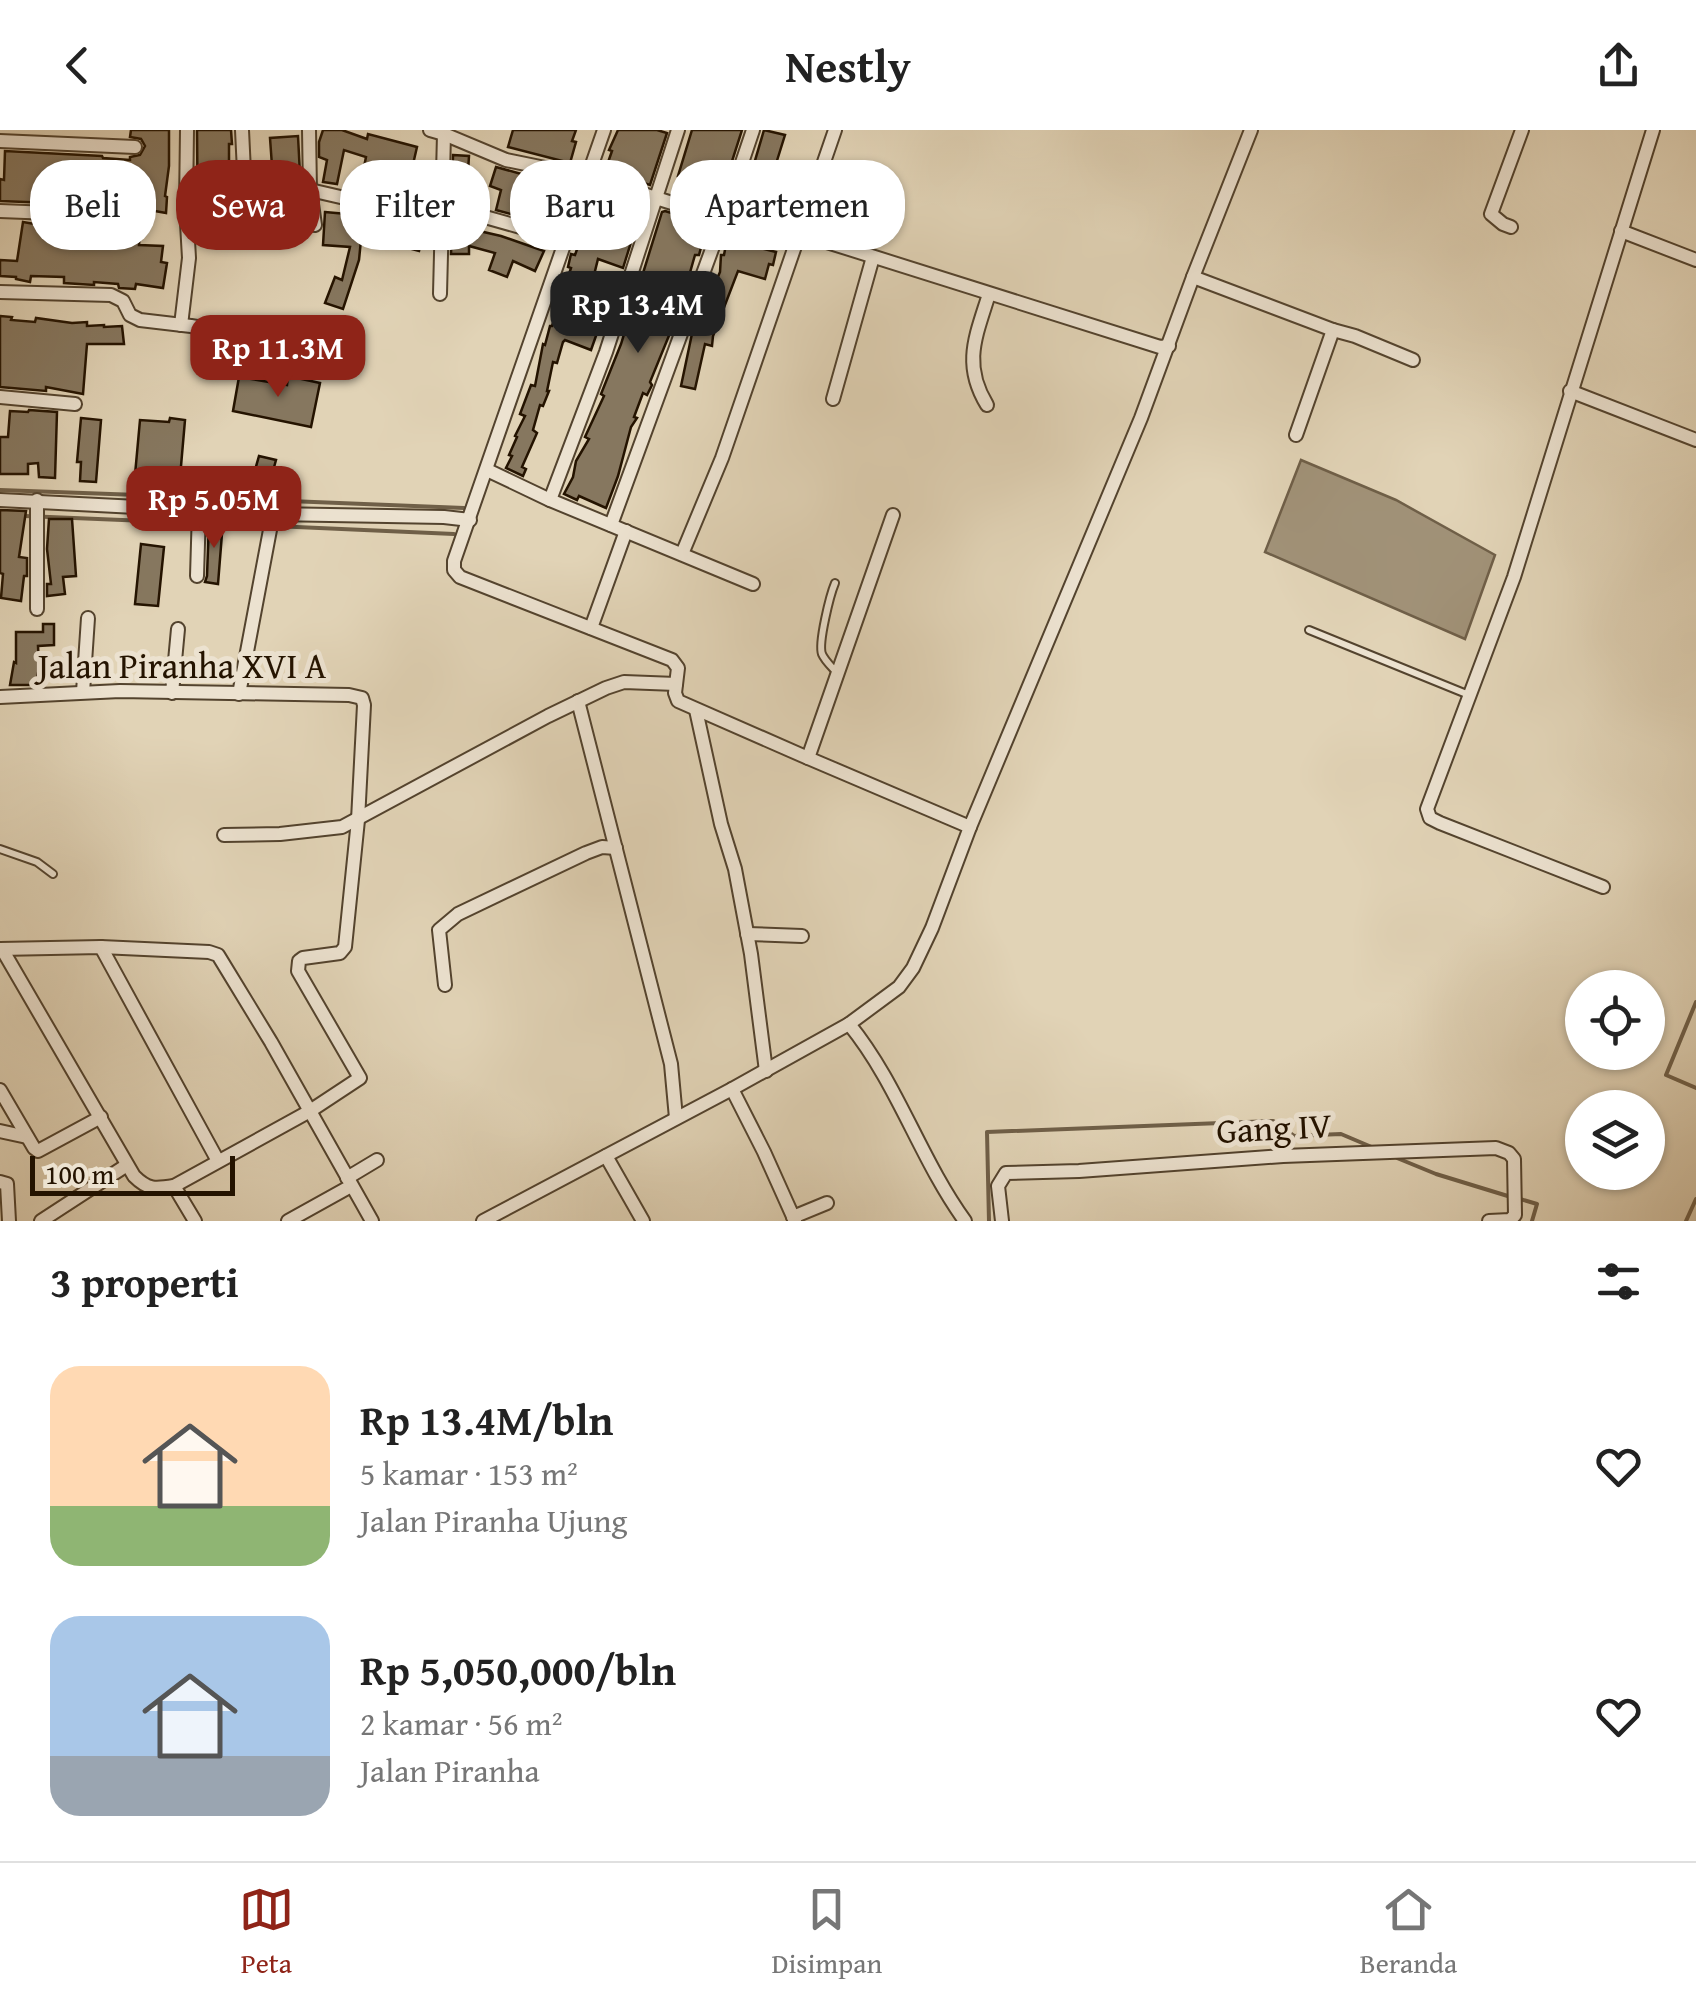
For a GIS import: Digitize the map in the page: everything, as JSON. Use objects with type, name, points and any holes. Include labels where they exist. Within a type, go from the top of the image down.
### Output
[{"type":"street","points":[[181,325],[189,258],[188,130]]},
{"type":"street","points":[[242,130],[243,160]]},
{"type":"street","points":[[308,130],[309,160]]},
{"type":"street","points":[[594,160],[604,130]]},
{"type":"street","points":[[550,500],[606,352],[678,130]]},
{"type":"street","points":[[742,160],[752,130]]},
{"type":"street","points":[[825,160],[835,130]]},
{"type":"street","points":[[483,1221],[849,1024],[899,987],[914,968],[1169,346],[1251,130]]},
{"type":"street","points":[[1510,227],[1491,214],[1522,130]]},
{"type":"street","points":[[1603,888],[1430,818],[1427,809],[1514,577],[1653,130]]},
{"type":"street","points":[[438,160],[437,132],[510,161]]},
{"type":"street","points":[[0,142],[135,148]]},
{"type":"street","points":[[650,195],[670,201]]},
{"type":"street","points":[[0,212],[30,213]]},
{"type":"street","points":[[1620,231],[1696,260]]},
{"type":"street","points":[[440,294],[441,250]]},
{"type":"street","points":[[563,250],[454,570],[460,576],[672,660],[678,668],[678,701],[696,710],[970,827]]},
{"type":"street","points":[[611,525],[711,250]]},
{"type":"street","points":[[682,554],[722,458],[794,250]]},
{"type":"street","points":[[850,250],[1160,348],[1169,346]]},
{"type":"street","points":[[833,399],[873,257]]},
{"type":"street","points":[[1192,277],[1413,360]]},
{"type":"street","points":[[0,292],[111,294],[123,300],[135,318],[307,346]]},
{"type":"street","points":[[988,405],[980,393],[971,361],[990,294]]},
{"type":"street","points":[[207,329],[209,370]]},
{"type":"street","points":[[1296,436],[1333,330]]},
{"type":"street","points":[[1570,391],[1696,440]]},
{"type":"street","points":[[0,396],[75,404]]},
{"type":"street","points":[[487,470],[754,584]]},
{"type":"street","points":[[0,500],[470,520]]},
{"type":"street","points":[[37,500],[37,608]]},
{"type":"street","points":[[197,576],[200,510]]},
{"type":"street","points":[[239,694],[273,514]]},
{"type":"street","points":[[808,758],[894,515]]},
{"type":"street","points":[[592,628],[626,531]]},
{"type":"street","points":[[83,692],[88,618]]},
{"type":"street","points":[[172,693],[178,629]]},
{"type":"street","points":[[224,835],[342,827],[578,701],[624,682],[676,684]]},
{"type":"street","name":"Jalan Piranha XVI A","points":[[0,697],[83,692],[362,698],[358,820]]},
{"type":"street","points":[[578,701],[671,1064],[676,1118]]},
{"type":"street","points":[[696,710],[735,869],[766,1071]]},
{"type":"street","points":[[358,820],[346,948],[340,954],[303,958],[298,961],[298,971],[360,1078],[310,1111],[174,1186],[154,1190],[144,1186],[127,1165],[1,949],[101,947],[218,955],[272,1042],[310,1111],[349,1182],[372,1221]]},
{"type":"street","points":[[446,985],[438,935],[443,924],[586,853],[602,847],[616,848]]},
{"type":"street","points":[[747,934],[802,936]]},
{"type":"street","points":[[101,947],[218,1161]]},
{"type":"street","points":[[849,1024],[899,1100],[931,1167],[965,1221]]},
{"type":"street","points":[[0,1090],[34,1148],[42,1150],[101,1117]]},
{"type":"street","points":[[732,1090],[794,1219],[828,1202]]},
{"type":"street","points":[[0,1131],[26,1136]]},
{"type":"street","name":"Gang IV","points":[[1002,1221],[998,1186],[1006,1173],[1496,1148],[1514,1159],[1515,1215],[1510,1220],[1489,1221]]},
{"type":"street","points":[[606,1156],[643,1221]]},
{"type":"street","points":[[288,1221],[377,1160]]},
{"type":"street","points":[[41,1221],[127,1165]]},
{"type":"street","points":[[0,1182],[8,1186],[8,1221]]},
{"type":"street","points":[[174,1186],[194,1221]]},
{"type":"lane","points":[[835,583],[820,642],[823,657],[837,674]]},
{"type":"lane","points":[[1309,630],[1470,696]]},
{"type":"lane","points":[[0,849],[37,862],[52,874]]},
{"type":"shaded area","points":[[1301,460],[1396,500],[1495,555],[1465,639],[1265,552]]},
{"type":"building","points":[[131,130],[169,130],[166,213],[156,211],[156,160],[130,160],[140,155],[145,146],[141,139],[130,137]]},
{"type":"building","points":[[197,130],[231,130],[229,160],[197,160]]},
{"type":"building","points":[[323,130],[342,130],[367,139],[368,134],[417,147],[414,160],[365,160],[344,150],[337,184],[323,182],[327,160],[319,157]]},
{"type":"building","points":[[513,130],[576,130],[571,160],[508,147]]},
{"type":"building","points":[[618,130],[667,133],[650,185],[650,160],[609,160],[612,151],[609,150]]},
{"type":"building","points":[[692,130],[742,130],[732,160],[683,160]]},
{"type":"building","points":[[764,130],[785,135],[777,160],[755,160]]},
{"type":"building","points":[[298,136],[299,160],[272,160],[270,138]]},
{"type":"building","points":[[5,151],[130,160],[30,160],[30,202],[0,201]]},
{"type":"building","points":[[453,155],[469,156],[469,160],[453,160]]},
{"type":"building","points":[[496,167],[510,171],[510,214],[496,210],[501,190],[490,186]]},
{"type":"building","points":[[325,212],[340,213],[340,246],[323,245]]},
{"type":"building","points":[[662,212],[670,213],[670,250],[700,250],[695,255],[652,385],[647,395],[643,393],[634,417],[637,418],[606,508],[564,494],[604,396],[601,394],[621,344]]},
{"type":"building","points":[[23,222],[30,223],[30,250],[156,250],[156,246],[163,246],[161,262],[167,263],[163,288],[136,284],[135,289],[119,288],[118,284],[64,283],[64,277],[31,276],[30,282],[0,276],[0,260],[17,261]]},
{"type":"building","points":[[490,233],[510,239],[510,250],[544,251],[535,271],[513,261],[507,277],[489,270],[495,253],[484,250],[490,250]]},
{"type":"building","points":[[349,250],[360,250],[343,309],[325,303],[335,277],[342,280]]},
{"type":"building","points":[[451,250],[469,250],[469,254],[451,254]]},
{"type":"building","points":[[577,250],[629,250],[623,268],[598,259],[573,325],[597,333],[591,350],[563,342],[557,363],[553,362],[549,391],[543,406],[540,405],[533,430],[537,433],[522,467],[526,469],[523,476],[506,468],[512,456],[509,455],[525,416],[520,414],[531,385],[535,386],[543,344],[571,268],[571,254],[575,255]]},
{"type":"building","points":[[725,250],[776,252],[765,279],[738,271],[712,346],[705,344],[695,389],[681,386],[693,329],[703,310],[707,312]]},
{"type":"building","points":[[0,316],[35,322],[36,318],[87,322],[87,326],[122,326],[124,344],[87,344],[83,394],[46,387],[46,391],[0,387]]},
{"type":"building","points":[[288,376],[320,383],[311,427],[233,411],[239,377],[287,385]]},
{"type":"building","points":[[10,411],[57,412],[55,478],[39,477],[38,463],[28,464],[28,474],[0,474],[0,437],[8,437]]},
{"type":"building","points":[[81,418],[101,420],[96,482],[80,481],[81,462],[77,462]]},
{"type":"building","points":[[170,418],[185,420],[179,489],[163,487],[164,478],[135,475],[140,420],[169,422]]},
{"type":"building","points":[[259,456],[276,460],[264,504],[246,502]]},
{"type":"building","points":[[0,510],[26,511],[19,557],[27,558],[27,576],[21,601],[1,598]]},
{"type":"building","points":[[49,519],[72,519],[76,576],[63,577],[65,594],[47,596],[47,584],[51,584]]},
{"type":"building","points":[[209,521],[223,521],[218,584],[205,582]]},
{"type":"building","points":[[141,544],[164,547],[158,606],[135,604]]},
{"type":"building","points":[[43,624],[54,624],[54,645],[38,646],[36,685],[10,685],[16,663],[16,632],[43,632]]},
{"type":"waterway","points":[[0,490],[249,499]]},
{"type":"waterway","points":[[264,500],[464,508]]},
{"type":"waterway","points":[[25,516],[195,523]]},
{"type":"waterway","points":[[219,524],[265,526]]},
{"type":"waterway","points":[[274,526],[454,534]]},
{"type":"waterway","points":[[1696,1002],[1666,1075],[1696,1088]]},
{"type":"waterway","points":[[989,1221],[987,1132],[1273,1121],[1294,1136],[1341,1134],[1374,1148]]},
{"type":"waterway","points":[[1397,1158],[1511,1197]]},
{"type":"waterway","points":[[1520,1199],[1537,1204],[1532,1221]]},
{"type":"waterway","points":[[1686,1221],[1696,1199]]}]
